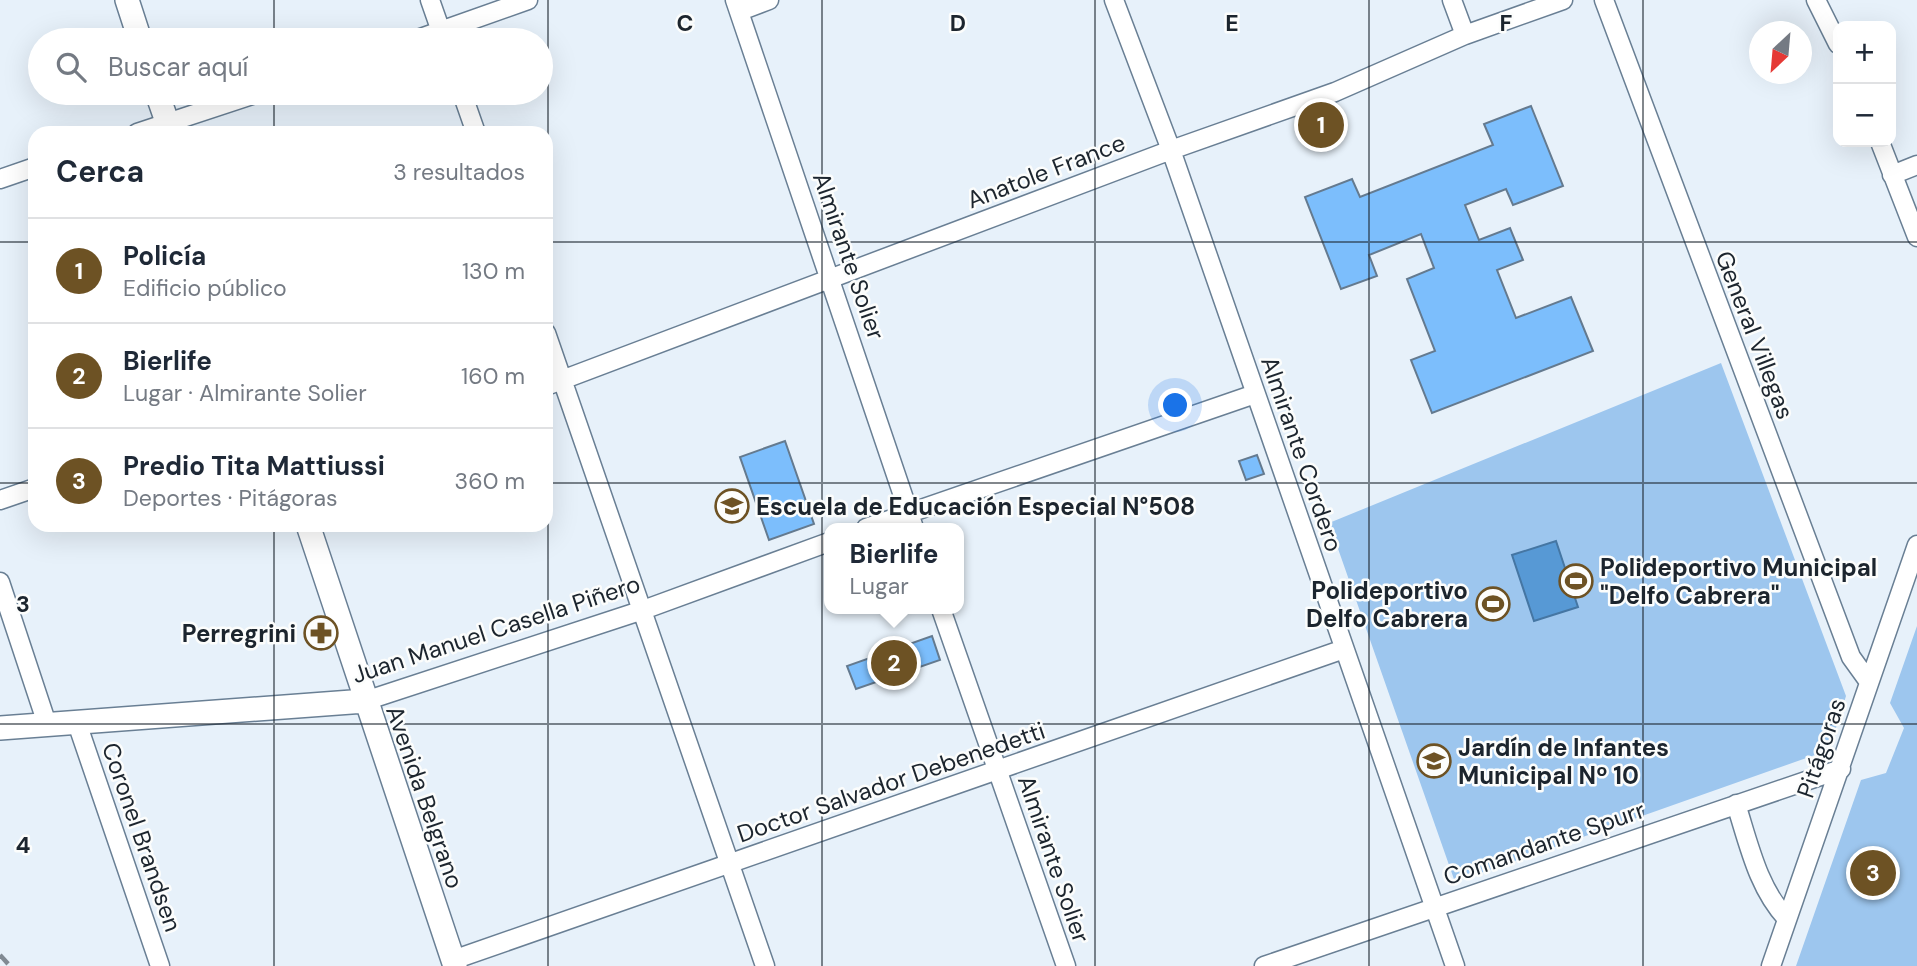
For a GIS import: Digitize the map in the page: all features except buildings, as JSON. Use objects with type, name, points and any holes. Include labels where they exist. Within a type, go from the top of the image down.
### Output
[{"type":"street","points":[[127,0],[136,28]]},
{"type":"street","points":[[430,0],[439,28]]},
{"type":"street","points":[[461,28],[528,0]]},
{"type":"street","points":[[737,6],[769,0]]},
{"type":"street","name":"Almirante Cordero","points":[[1114,0],[1171,150],[1455,966]]},
{"type":"street","points":[[1452,0],[1465,35]]},
{"type":"street","name":"Anatole France","points":[[554,382],[1171,150],[1335,92],[1465,35],[1563,0]]},
{"type":"street","name":"General Villegas","points":[[1604,0],[1851,657],[1870,682]]},
{"type":"street","points":[[1816,0],[1833,34]]},
{"type":"street","name":"Almirante Solier","points":[[737,6],[911,520]]},
{"type":"street","points":[[161,105],[168,126]]},
{"type":"street","points":[[174,126],[227,105]]},
{"type":"street","points":[[466,105],[474,126]]},
{"type":"street","points":[[1882,147],[1917,237]]},
{"type":"street","points":[[1892,175],[1917,166]]},
{"type":"street","points":[[0,179],[28,169]]},
{"type":"street","points":[[554,382],[643,610],[765,966]]},
{"type":"street","points":[[911,520],[1255,394]]},
{"type":"street","points":[[0,500],[28,490]]},
{"type":"street","name":"Avenida Belgrano","points":[[310,532],[454,963]]},
{"type":"street","name":"Juan Manuel Casella Piñero","points":[[0,728],[365,701],[643,610],[824,544]]},
{"type":"street","name":"Pitágoras","points":[[1771,966],[1917,545]]},
{"type":"street","points":[[0,582],[47,724]]},
{"type":"street","name":"Almirante Solier","points":[[944,614],[1066,966]]},
{"type":"street","name":"Doctor Salvador Debenedetti","points":[[454,963],[1344,649]]},
{"type":"street","name":"Coronel Brandsen","points":[[78,723],[160,966]]},
{"type":"street","name":"Comandante Spurr","points":[[1264,966],[1841,769]]},
{"type":"street","points":[[1736,804],[1763,887],[1770,901],[1787,919]]},
{"type":"shaded area","name":"Polideportivo Municipal \"Delfo Cabrera\"","points":[[1721,363],[1846,696],[1829,750],[1455,882],[1329,523]]},
{"type":"shaded area","points":[[1556,541],[1578,607],[1534,621],[1512,555]]},
{"type":"shaded area","points":[[1917,626],[1917,966],[1796,966],[1861,780],[1886,773],[1904,728],[1890,703]]},
{"type":"railway","points":[[0,955],[10,966]]},
{"type":"place","name":"Policía","points":[[1321,125]]},
{"type":"place","name":"Escuela de Educación Especial N°508","points":[[732,506]]},
{"type":"place","name":"Polideportivo Municipal \"Delfo Cabrera\"","points":[[1576,581]]},
{"type":"place","name":"Polideportivo Delfo Cabrera","points":[[1493,604]]},
{"type":"place","name":"Perregrini","points":[[321,633]]},
{"type":"place","name":"Bierlife","points":[[894,663]]},
{"type":"place","name":"Jardín de Infantes Municipal Nº 10","points":[[1434,761]]},
{"type":"place","name":"Predio Tita Mattiussi","points":[[1873,873]]}]
